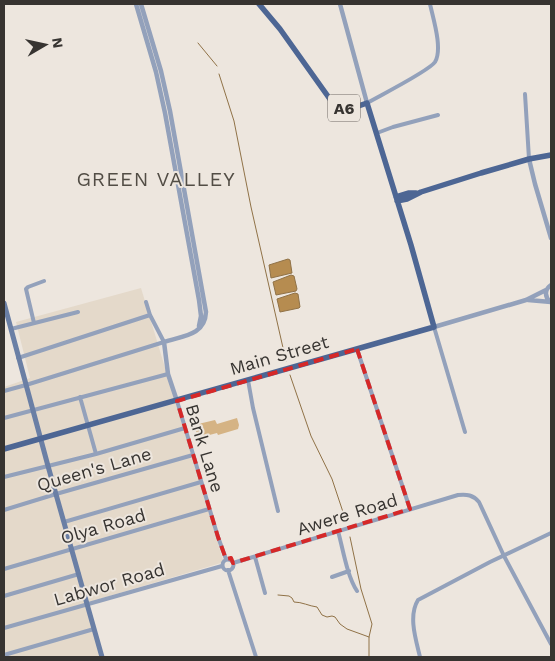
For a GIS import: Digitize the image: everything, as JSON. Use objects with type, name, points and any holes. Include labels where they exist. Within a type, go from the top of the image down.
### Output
[{"type":"main road","name":"A6","points":[[259,4],[280,28],[332,102],[341,108],[367,103],[434,327]]},
{"type":"main road","points":[[397,199],[529,159],[551,155]]},
{"type":"main road","points":[[393,188],[408,196]]},
{"type":"main road","points":[[400,210],[408,196]]},
{"type":"main road","points":[[4,303],[32,410],[102,657]]},
{"type":"main road","name":"Main Street","points":[[4,449],[434,327]]},
{"type":"street","points":[[136,4],[156,72],[173,142]]},
{"type":"street","points":[[4,391],[189,335],[198,330],[201,316],[200,305],[173,142],[170,111],[161,70],[141,4]]},
{"type":"street","points":[[340,4],[367,103],[417,75],[435,62],[438,50],[430,4]]},
{"type":"street","points":[[524,94],[529,159],[551,238]]},
{"type":"street","points":[[377,133],[438,115]]},
{"type":"street","points":[[34,323],[26,289],[44,281]]},
{"type":"street","points":[[526,300],[549,286]]},
{"type":"street","points":[[549,286],[546,296],[551,302]]},
{"type":"street","points":[[526,300],[551,302]]},
{"type":"street","name":"Main Street","points":[[434,327],[526,300]]},
{"type":"street","points":[[146,302],[150,315],[164,342]]},
{"type":"street","points":[[11,329],[78,312]]},
{"type":"street","points":[[18,358],[150,315]]},
{"type":"street","points":[[434,327],[465,432]]},
{"type":"street","name":"Bank Lane","points":[[164,342],[168,374],[226,559]]},
{"type":"street","points":[[357,349],[410,509]]},
{"type":"street","points":[[4,418],[168,374]]},
{"type":"street","points":[[248,380],[278,511]]},
{"type":"street","points":[[80,397],[96,454]]},
{"type":"street","points":[[4,477],[96,454],[185,428]]},
{"type":"street","name":"Queen's Lane","points":[[4,510],[193,455]]},
{"type":"street","points":[[64,522],[201,482]]},
{"type":"street","name":"Awere Road","points":[[233,563],[464,494],[470,495],[479,502],[504,556]]},
{"type":"street","name":"Olya Road","points":[[4,569],[209,509]]},
{"type":"street","points":[[338,531],[349,572],[357,591]]},
{"type":"street","points":[[420,657],[413,616],[418,600],[490,562],[551,533]]},
{"type":"street","points":[[504,556],[551,644]]},
{"type":"street","points":[[255,557],[265,594]]},
{"type":"street","points":[[228,570],[232,568],[233,563],[230,559],[226,559],[222,566],[228,570],[256,657]]},
{"type":"street","name":"Labwor Road","points":[[4,628],[222,566]]},
{"type":"street","points":[[332,577],[349,572]]},
{"type":"street","points":[[4,596],[79,574]]},
{"type":"street","points":[[4,655],[94,629]]},
{"type":"highlighted area","points":[[357,349],[410,509],[233,563],[231,558],[226,559],[218,537],[177,401]]},
{"type":"shaded area","points":[[290,260],[292,273],[271,278],[269,265]]},
{"type":"shaded area","points":[[291,275],[294,276],[296,291],[276,295],[273,282]]},
{"type":"shaded area","points":[[141,288],[223,560],[221,563],[86,603],[101,657],[4,657],[4,387],[30,378],[16,322]]},
{"type":"shaded area","points":[[295,293],[298,294],[300,307],[280,312],[277,299]]},
{"type":"shaded area","points":[[237,418],[238,429],[198,438],[194,425],[215,420],[217,424]]},
{"type":"waterway","points":[[198,43],[217,66]]},
{"type":"waterway","points":[[219,74],[234,121],[251,207],[286,361]]},
{"type":"waterway","points":[[290,375],[311,436],[332,479],[346,521]]},
{"type":"waterway","points":[[350,537],[361,589],[372,624],[369,637],[369,657]]},
{"type":"waterway","points":[[278,595],[289,596],[294,602],[317,607],[322,615],[335,617],[347,629],[369,637]]},
{"type":"district","name":"GREEN VALLEY","points":[[156,179]]}]
